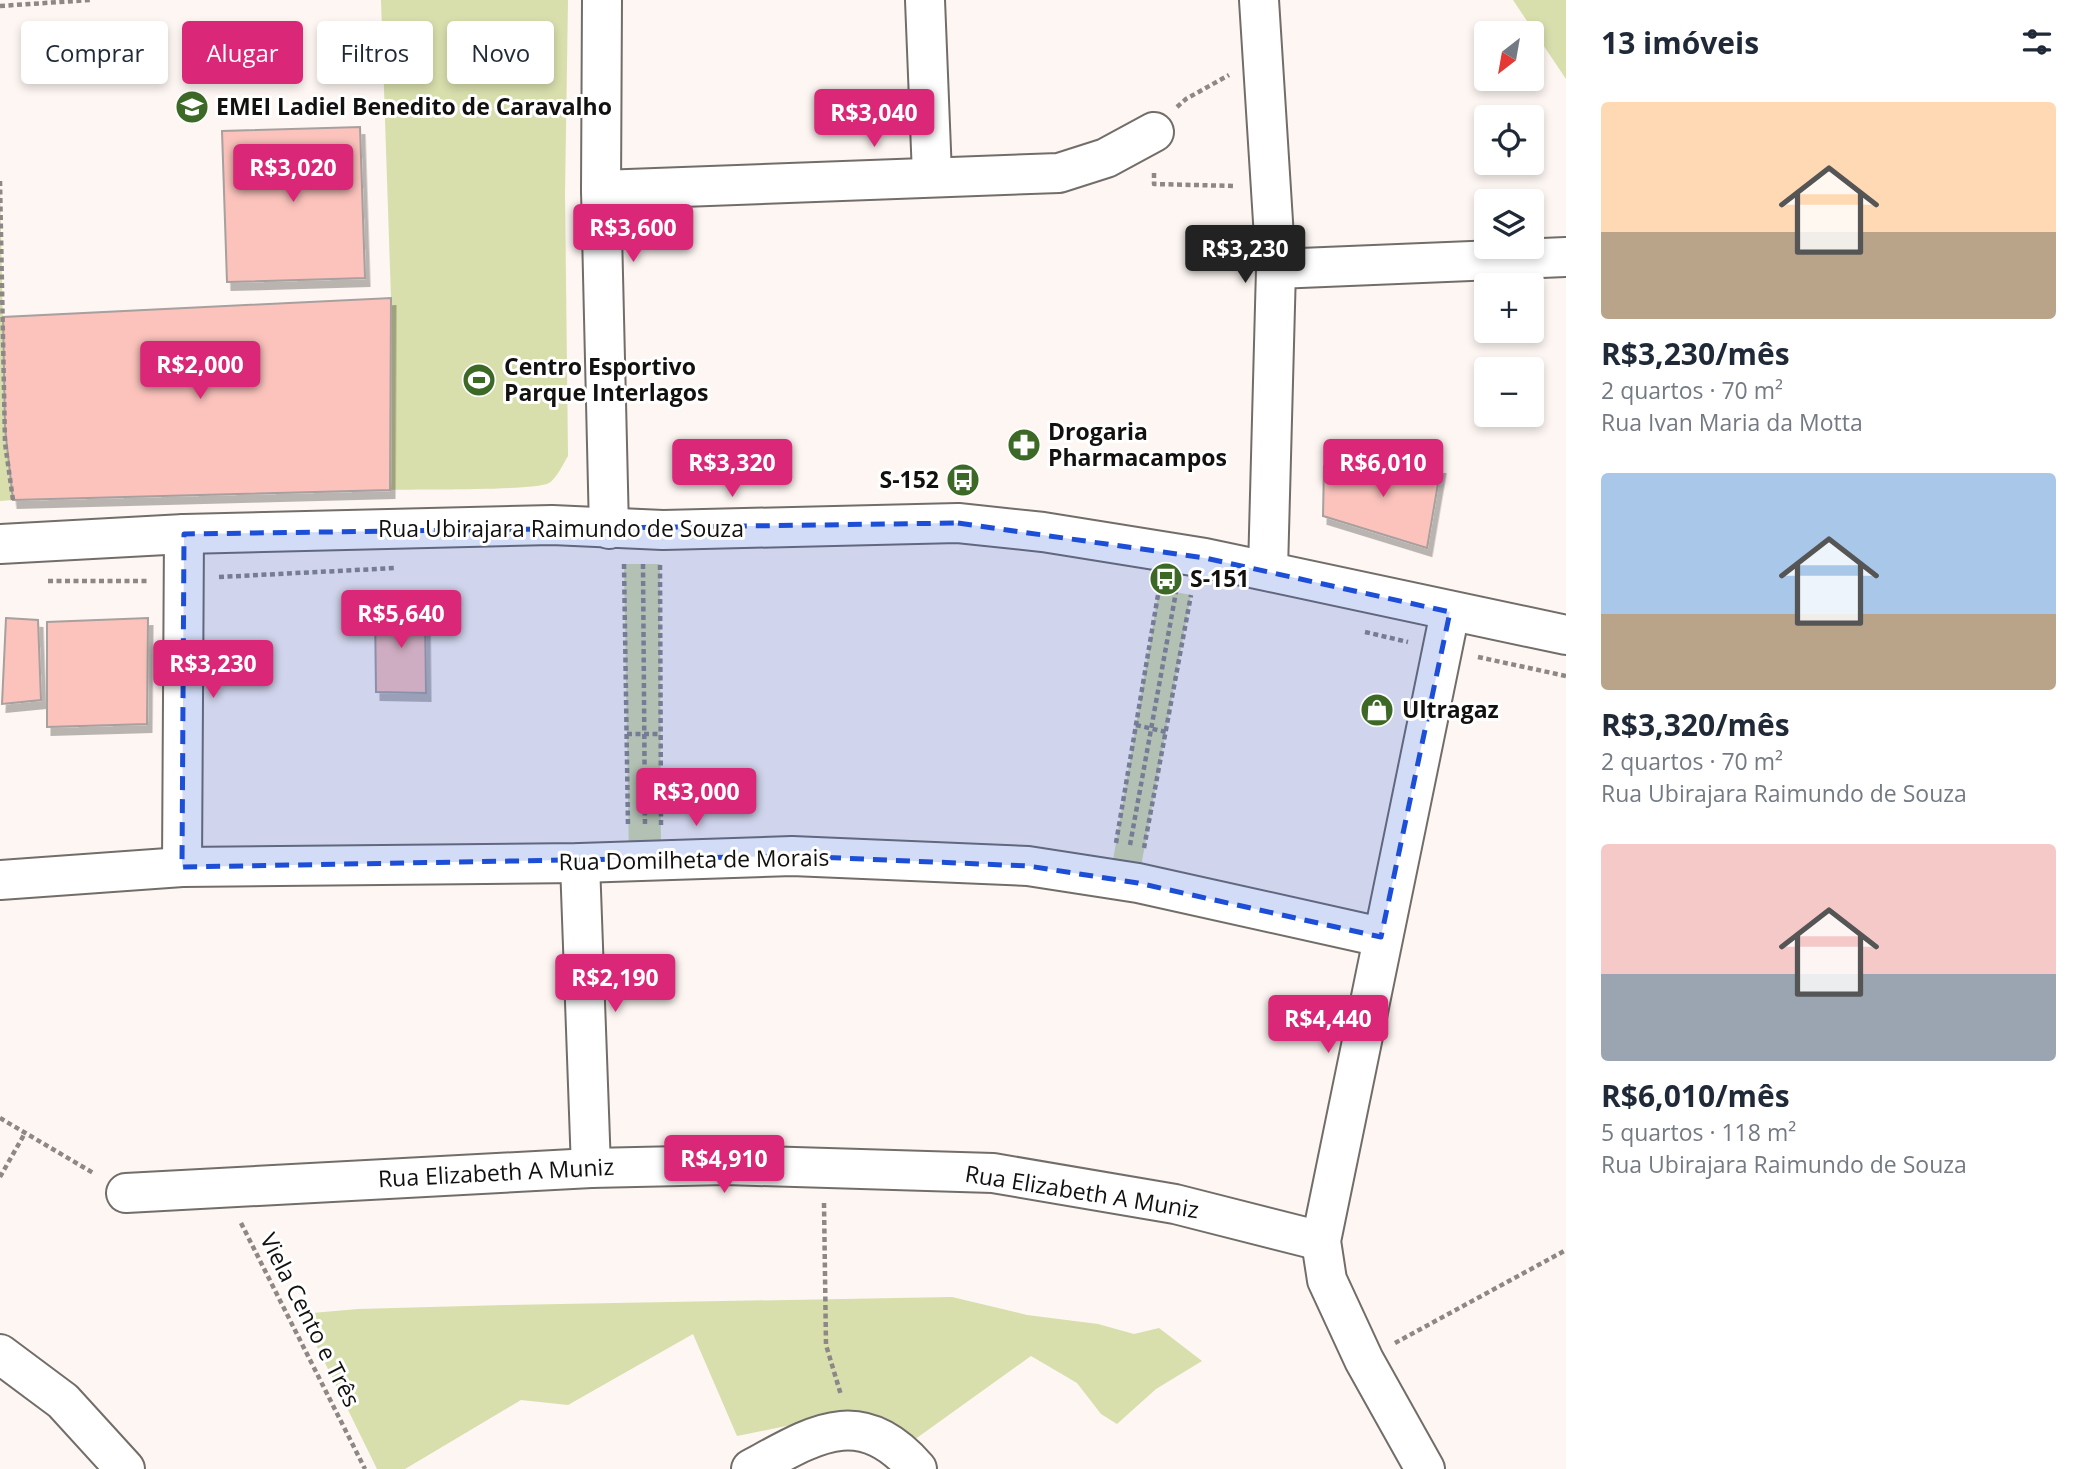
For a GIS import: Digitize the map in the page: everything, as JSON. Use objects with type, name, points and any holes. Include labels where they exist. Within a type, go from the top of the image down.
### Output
[{"type":"street","points":[[602,0],[601,190],[610,546]]},
{"type":"street","points":[[925,0],[932,175]]},
{"type":"street","points":[[1259,0],[1268,187],[1276,269],[1268,570]]},
{"type":"street","points":[[601,190],[800,184],[932,175],[1059,173],[1105,158],[1154,132]]},
{"type":"street","points":[[1276,269],[1566,257]]},
{"type":"street","name":"Rua Ubirajara Raimundo de Souza","points":[[0,544],[184,534],[552,526],[610,546],[958,523],[1043,532],[1268,570],[1450,612],[1566,635]]},
{"type":"street","points":[[182,867],[184,534]]},
{"type":"street","points":[[1424,1469],[1364,1360],[1327,1280],[1321,1241],[1381,937],[1450,612]]},
{"type":"street","name":"Rua Domilheta de Morais","points":[[0,880],[182,867],[580,863],[806,856],[1028,866],[1124,880],[1381,937]]},
{"type":"street","points":[[580,863],[591,1168]]},
{"type":"street","name":"Rua Elizabeth A Muniz","points":[[126,1193],[591,1168],[824,1167],[993,1173],[1175,1204],[1321,1241]]},
{"type":"street","points":[[0,1354],[63,1401],[125,1469]]},
{"type":"street","points":[[751,1469],[815,1435],[851,1429],[878,1438],[901,1451],[917,1469]]},
{"type":"path","points":[[0,6],[90,0]]},
{"type":"path","points":[[1260,57],[1185,99],[1154,132],[1154,184],[1268,187]]},
{"type":"path","points":[[0,181],[2,427],[13,500]]},
{"type":"path","points":[[0,460],[6,453]]},
{"type":"path","points":[[610,546],[624,564],[627,733],[645,859]]},
{"type":"path","points":[[643,564],[645,859]]},
{"type":"path","points":[[645,859],[660,734],[660,564]]},
{"type":"path","points":[[44,580],[184,580],[404,567]]},
{"type":"path","points":[[1124,880],[1136,725],[1159,589]]},
{"type":"path","points":[[1124,880],[1176,592]]},
{"type":"path","points":[[1124,880],[1166,732],[1191,595]]},
{"type":"path","points":[[1444,650],[1566,676]]},
{"type":"path","points":[[1136,725],[1166,732]]},
{"type":"path","points":[[627,733],[660,734]]},
{"type":"path","points":[[0,1118],[126,1193]]},
{"type":"path","points":[[0,1177],[26,1133]]},
{"type":"path","points":[[824,1167],[826,1345],[851,1429]]},
{"type":"path","name":"Viela Cento e Três","points":[[223,1187],[365,1469]]},
{"type":"path","points":[[1364,1360],[1566,1250]]},
{"type":"highlighted area","points":[[958,523],[1205,558],[1450,612],[1381,937],[1138,883],[1028,866],[792,856],[182,867],[184,534]]},
{"type":"green space","points":[[381,0],[568,0],[565,193],[568,456],[549,483],[499,488],[390,490],[391,298],[384,84],[433,84],[433,21],[382,21]]},
{"type":"green space","points":[[1513,0],[1566,0],[1566,79],[1544,46],[1544,21],[1527,21]]},
{"type":"green space","points":[[0,181],[5,428],[13,500],[0,501]]},
{"type":"green space","points":[[624,564],[660,564],[661,859],[629,860]]},
{"type":"green space","points":[[1159,589],[1191,595],[1138,883],[1110,878]]},
{"type":"green space","points":[[952,1297],[1027,1315],[1098,1324],[1134,1334],[1159,1328],[1202,1361],[1156,1389],[1117,1424],[1101,1414],[1077,1383],[1031,1356],[907,1445],[820,1419],[737,1436],[693,1334],[568,1405],[521,1400],[405,1469],[377,1469],[301,1314],[358,1309],[505,1305]]},
{"type":"building","points":[[360,127],[365,278],[227,282],[222,131]]},
{"type":"building","points":[[391,298],[390,490],[13,500],[5,428],[3,317]]},
{"type":"building","points":[[1324,466],[1441,466],[1427,548],[1323,516]]},
{"type":"building","points":[[425,608],[426,693],[376,692],[375,609]]},
{"type":"building","points":[[6,618],[38,620],[41,700],[2,704]]},
{"type":"building","points":[[148,618],[147,724],[47,727],[47,622]]},
{"type":"place","name":"EMEI Ladiel Benedito de Caravalho","points":[[192,107]]},
{"type":"place","name":"Centro Esportivo Parque Interlagos","points":[[479,380]]},
{"type":"place","name":"Drogaria Pharmacampos","points":[[1024,445]]},
{"type":"place","name":"S-152","points":[[963,480]]},
{"type":"place","name":"S-151","points":[[1166,579]]},
{"type":"place","name":"Ultragaz","points":[[1377,710]]}]
